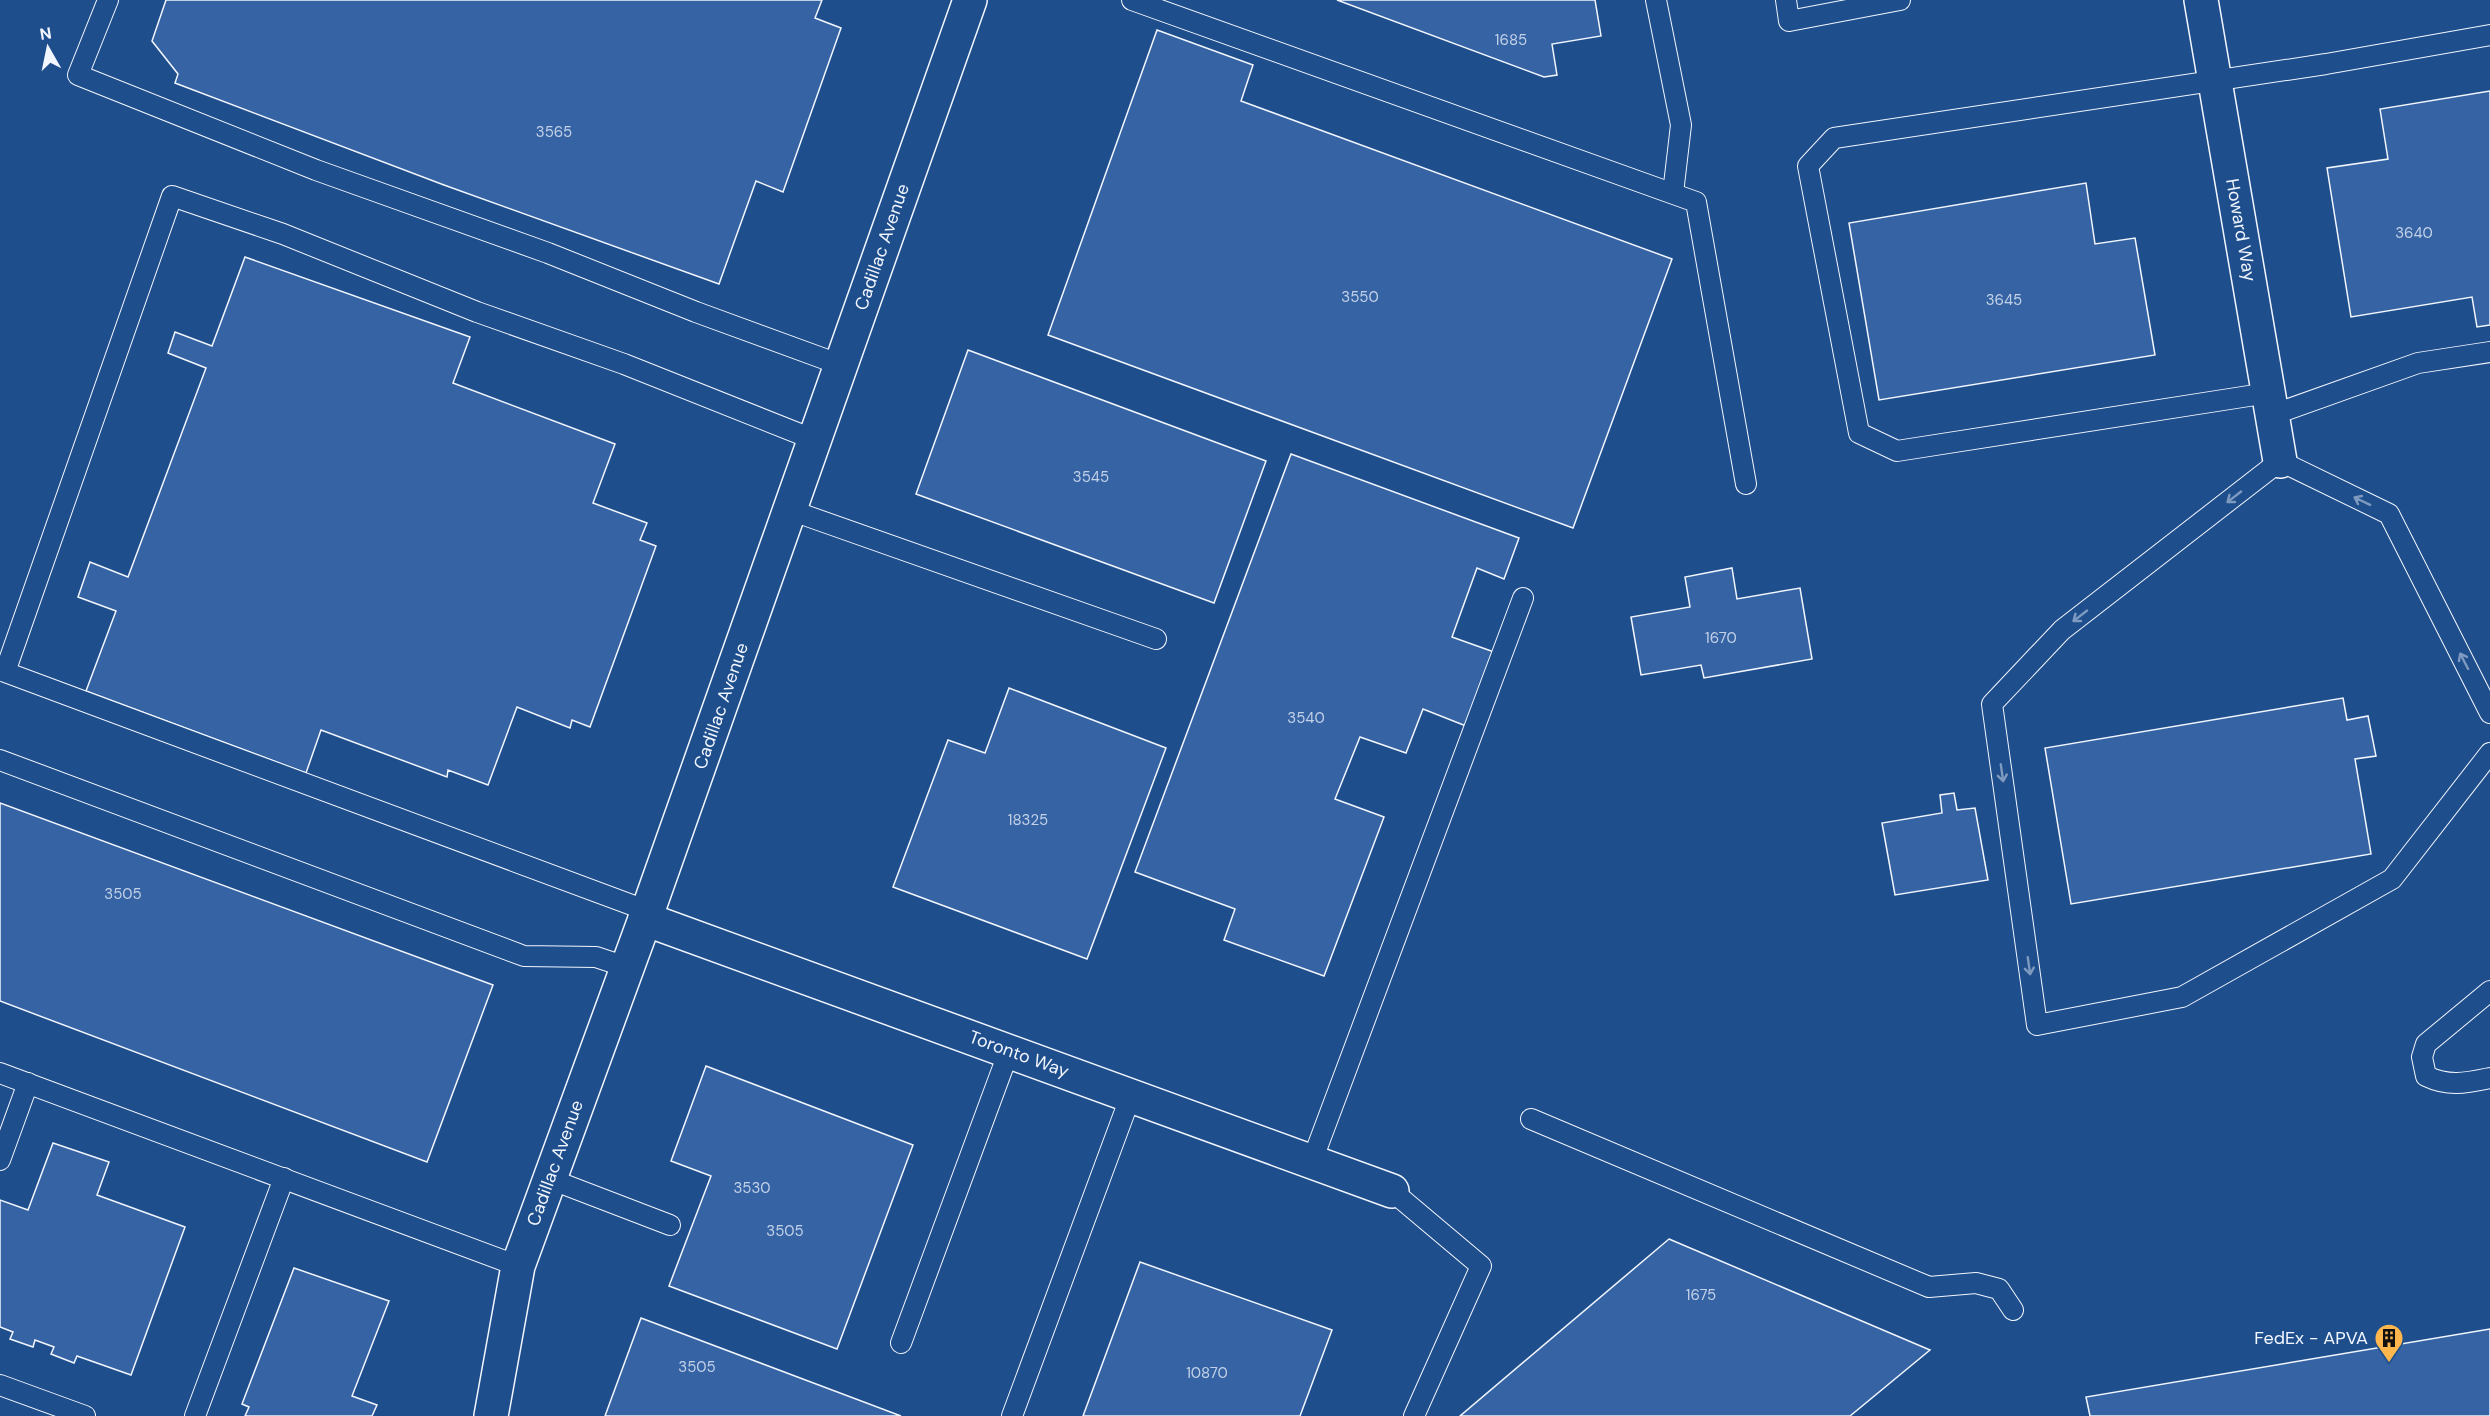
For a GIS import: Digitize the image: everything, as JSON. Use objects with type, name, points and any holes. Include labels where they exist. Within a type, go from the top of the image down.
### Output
[{"type":"street","name":"Cadillac Avenue","points":[[491,1416],[518,1266],[647,915],[970,0]]},
{"type":"street","name":"Howard Way","points":[[2201,0],[2280,461]]},
{"type":"street","name":"Toronto Way","points":[[647,915],[1392,1191]]},
{"type":"lane","points":[[108,0],[78,75],[316,170],[548,253],[696,312],[841,365]]},
{"type":"lane","points":[[1132,0],[1696,202],[1746,484]]},
{"type":"lane","points":[[1656,0],[1681,125],[1673,193]]},
{"type":"lane","points":[[1786,0],[1789,21],[1900,0]]},
{"type":"lane","points":[[2490,35],[2215,81],[1834,138],[1808,166],[1859,433],[1897,451],[2270,404],[2418,363],[2490,352]]},
{"type":"lane","points":[[647,915],[5,672],[172,196],[283,234],[477,312],[624,364],[815,440]]},
{"type":"lane","points":[[2490,713],[2389,514],[2280,461],[2062,630],[1992,704],[2037,1026],[2182,997],[2392,879],[2490,753]]},
{"type":"lane","points":[[790,510],[1156,639]]},
{"type":"lane","points":[[1312,1161],[1523,598]]},
{"type":"lane","points":[[0,760],[524,956],[596,957],[626,967]]},
{"type":"lane","points":[[2490,991],[2426,1044],[2422,1057],[2426,1076],[2441,1083],[2458,1085],[2490,1078]]},
{"type":"lane","points":[[901,1343],[1009,1051]]},
{"type":"lane","points":[[0,1073],[518,1266]]},
{"type":"lane","points":[[0,1160],[28,1083]]},
{"type":"lane","points":[[1012,1416],[1131,1095]]},
{"type":"lane","points":[[1531,1119],[1929,1287],[1976,1282],[1999,1289],[2013,1310]]},
{"type":"lane","points":[[195,1416],[284,1178]]},
{"type":"lane","points":[[550,1179],[670,1225]]},
{"type":"lane","points":[[1392,1191],[1481,1266],[1414,1416]]},
{"type":"lane","points":[[0,1385],[85,1416]]},
{"type":"building","points":[[166,0],[822,0],[815,18],[841,28],[783,192],[756,181],[719,284],[444,185],[175,83],[178,74],[152,41]]},
{"type":"building","points":[[1337,0],[1595,0],[1601,36],[1552,44],[1557,75],[1544,77]]},
{"type":"building","points":[[1157,30],[1253,65],[1241,101],[1672,259],[1573,528],[1048,335]]},
{"type":"building","points":[[2490,91],[2490,325],[2477,327],[2472,297],[2351,317],[2327,168],[2388,159],[2380,109]]},
{"type":"building","points":[[2086,183],[2095,244],[2135,238],[2155,355],[1879,400],[1849,223]]},
{"type":"building","points":[[245,257],[470,337],[453,383],[615,444],[593,503],[647,523],[640,540],[656,546],[590,727],[572,720],[570,728],[517,707],[488,785],[448,770],[447,777],[321,730],[306,773],[86,691],[116,611],[78,597],[90,562],[128,577],[206,368],[168,353],[175,332],[212,346]]},
{"type":"building","points":[[968,350],[1266,461],[1214,603],[916,494]]},
{"type":"building","points":[[1291,454],[1519,538],[1504,579],[1477,568],[1452,637],[1494,652],[1466,726],[1423,709],[1406,753],[1360,737],[1335,799],[1384,817],[1324,976],[1224,940],[1235,909],[1135,872]]},
{"type":"building","points":[[1732,568],[1737,599],[1800,588],[1812,659],[1704,678],[1701,665],[1641,675],[1631,617],[1690,607],[1685,577]]},
{"type":"building","points":[[1009,688],[1166,748],[1087,959],[893,887],[948,740],[985,753]]},
{"type":"building","points":[[2343,698],[2347,720],[2368,716],[2376,756],[2355,759],[2371,854],[2071,904],[2045,748]]},
{"type":"building","points":[[1954,793],[1957,810],[1975,808],[1988,880],[1895,895],[1882,823],[1942,813],[1940,795]]},
{"type":"building","points":[[0,803],[493,985],[427,1162],[0,1001]]},
{"type":"building","points":[[706,1066],[913,1145],[837,1349],[669,1286],[711,1176],[671,1161]]},
{"type":"building","points":[[53,1143],[109,1162],[97,1195],[185,1227],[131,1375],[77,1356],[74,1363],[51,1354],[54,1347],[35,1340],[33,1347],[10,1339],[13,1332],[0,1327],[0,1200],[28,1210]]},
{"type":"building","points":[[1669,1239],[1930,1350],[1850,1416],[1460,1416]]},
{"type":"building","points":[[1140,1262],[1332,1330],[1300,1416],[1083,1416]]},
{"type":"building","points":[[294,1268],[389,1301],[352,1396],[377,1405],[372,1416],[245,1416],[249,1407],[242,1404]]},
{"type":"building","points":[[641,1318],[901,1416],[605,1416]]},
{"type":"building","name":"FedEx - APVA","points":[[2490,1329],[2490,1416],[2090,1416],[2086,1397]]},
{"type":"place","name":"FedEx - APVA","points":[[2389,1364]]}]
